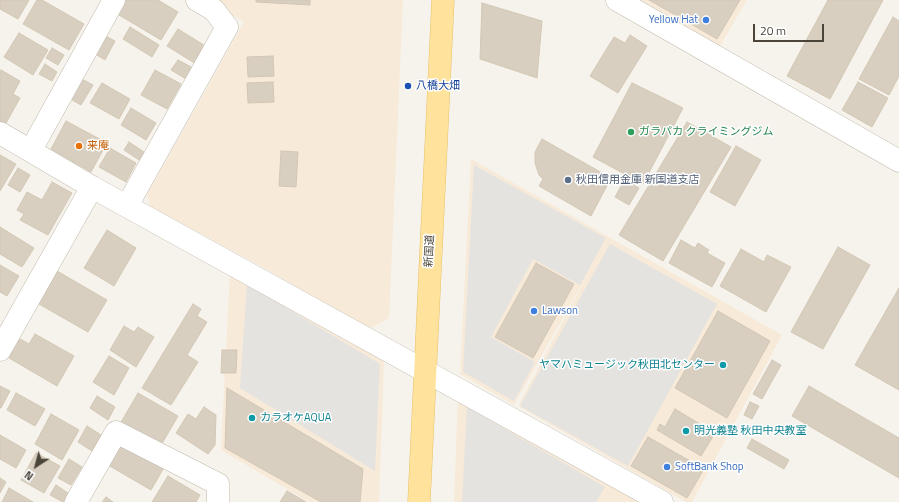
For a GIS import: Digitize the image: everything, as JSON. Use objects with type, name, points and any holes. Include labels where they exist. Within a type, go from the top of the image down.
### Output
[{"type":"main road","name":"新国道","points":[[419,502],[442,0]]},
{"type":"street","points":[[31,150],[114,0]]},
{"type":"street","points":[[127,206],[227,27],[214,10],[197,0]]},
{"type":"street","points":[[618,0],[899,161]]},
{"type":"street","points":[[0,133],[92,187],[662,502]]},
{"type":"street","points":[[0,350],[92,187]]},
{"type":"street","points":[[76,502],[116,432],[218,484],[218,502]]},
{"type":"shaded area","points":[[208,0],[403,0],[389,318],[369,329],[268,270],[150,206],[147,195],[244,22]]},
{"type":"shaded area","name":"Yellow Hat","points":[[639,0],[747,0],[720,46]]},
{"type":"shaded area","points":[[471,159],[782,335],[692,502],[686,502],[518,406],[591,268],[514,405],[460,374]]},
{"type":"shaded area","points":[[474,165],[606,238],[580,285],[533,259],[491,337],[535,362],[514,401],[463,372]]},
{"type":"shaded area","points":[[610,244],[717,304],[628,466],[520,406]]},
{"type":"shaded area","points":[[230,272],[384,361],[379,502],[309,502],[221,450]]},
{"type":"shaded area","points":[[247,284],[380,364],[375,471],[240,388]]},
{"type":"shaded area","points":[[458,394],[647,502],[454,502]]},
{"type":"shaded area","points":[[467,407],[605,487],[596,502],[462,502]]},
{"type":"building","points":[[0,0],[29,0],[18,19],[0,9]]},
{"type":"building","points":[[37,0],[42,0],[84,24],[69,50],[23,24]]},
{"type":"building","points":[[122,0],[158,0],[178,12],[161,40],[114,12]]},
{"type":"building","points":[[256,0],[310,0],[310,5],[256,2]]},
{"type":"building","name":"Yellow Hat","points":[[649,0],[740,0],[717,39]]},
{"type":"building","points":[[828,0],[883,0],[830,99],[787,76]]},
{"type":"building","points":[[482,3],[542,21],[537,78],[480,59]]},
{"type":"building","points":[[893,17],[899,21],[899,76],[889,95],[859,79]]},
{"type":"building","points":[[130,27],[159,45],[152,57],[123,39]]},
{"type":"building","points":[[178,29],[207,47],[196,64],[167,46]]},
{"type":"building","points":[[19,33],[48,50],[33,75],[4,57]]},
{"type":"building","points":[[102,34],[115,41],[105,60],[92,52]]},
{"type":"building","points":[[630,35],[647,46],[618,93],[590,76],[614,37],[625,43]]},
{"type":"building","points":[[52,48],[64,55],[58,65],[46,58]]},
{"type":"building","points":[[273,56],[274,76],[248,77],[247,57]]},
{"type":"building","points":[[178,60],[193,68],[186,79],[171,70]]},
{"type":"building","points":[[45,64],[57,72],[52,81],[39,74]]},
{"type":"building","points":[[1,70],[20,81],[13,94],[20,98],[5,125],[0,123]]},
{"type":"building","points":[[155,70],[181,84],[167,109],[141,95]]},
{"type":"building","points":[[78,77],[93,85],[81,105],[67,97]]},
{"type":"building","points":[[273,82],[274,102],[248,103],[247,83]]},
{"type":"building","points":[[858,82],[888,98],[872,127],[842,110]]},
{"type":"building","points":[[102,83],[130,99],[119,119],[90,103]]},
{"type":"building","points":[[632,83],[683,108],[643,184],[593,157]]},
{"type":"building","points":[[131,108],[156,123],[146,140],[121,125]]},
{"type":"building","name":"来庵","points":[[66,121],[107,143],[91,172],[51,149]]},
{"type":"building","points":[[687,122],[731,147],[663,261],[619,235]]},
{"type":"building","points":[[542,139],[611,178],[591,216],[539,186],[543,179],[539,175],[535,163],[535,152]]},
{"type":"building","points":[[129,142],[144,152],[139,160],[124,150]]},
{"type":"building","points":[[736,146],[761,160],[735,206],[710,192]]},
{"type":"building","points":[[110,148],[136,163],[126,182],[99,167]]},
{"type":"building","points":[[281,151],[298,152],[296,187],[279,186]]},
{"type":"building","points":[[0,155],[16,164],[0,191]]},
{"type":"building","points":[[18,168],[30,175],[20,192],[8,185]]},
{"type":"building","points":[[625,179],[639,188],[629,205],[615,197]]},
{"type":"building","points":[[52,182],[72,193],[48,235],[20,220],[24,214],[17,210],[27,192],[42,200]]},
{"type":"building","points":[[0,227],[34,248],[22,267],[0,254]]},
{"type":"building","points":[[107,230],[136,248],[114,286],[84,268]]},
{"type":"building","points":[[681,240],[695,248],[698,243],[709,250],[707,253],[725,263],[712,287],[669,263]]},
{"type":"building","points":[[838,247],[870,265],[823,349],[791,332]]},
{"type":"building","points":[[741,249],[764,262],[767,255],[791,267],[766,312],[720,286]]},
{"type":"building","name":"Lawson","points":[[536,263],[574,284],[533,358],[495,337]]},
{"type":"building","points":[[0,265],[19,276],[7,296],[0,292]]},
{"type":"building","points":[[57,271],[107,300],[88,332],[39,304]]},
{"type":"building","points":[[899,288],[899,390],[855,365]]},
{"type":"building","points":[[193,304],[201,309],[197,316],[207,322],[187,355],[198,362],[171,405],[142,388]]},
{"type":"building","name":"ヤマハミュージック秋田北センター","points":[[718,311],[770,341],[727,418],[675,388]]},
{"type":"building","points":[[124,326],[134,332],[138,327],[154,337],[136,367],[110,350]]},
{"type":"building","points":[[35,334],[74,356],[57,386],[9,358],[20,339],[29,344]]},
{"type":"building","points":[[222,350],[237,350],[236,373],[221,373]]},
{"type":"building","points":[[109,356],[129,368],[114,395],[93,382]]},
{"type":"building","points":[[772,360],[781,365],[762,399],[753,394]]},
{"type":"building","points":[[0,386],[10,391],[1,408],[0,408]]},
{"type":"building","points":[[809,386],[899,438],[899,478],[792,416]]},
{"type":"building","name":"カラオケAQUA","points":[[227,388],[363,469],[360,502],[321,502],[225,448]]},
{"type":"building","points":[[16,393],[45,409],[35,426],[7,410]]},
{"type":"building","points":[[138,393],[178,416],[160,447],[120,424]]},
{"type":"building","points":[[97,396],[115,407],[108,420],[90,408]]},
{"type":"building","points":[[750,402],[759,406],[752,419],[744,415]]},
{"type":"building","points":[[204,407],[216,415],[215,445],[208,454],[176,433],[188,414],[196,419]]},
{"type":"building","name":"明光義塾 秋田中央教室","points":[[675,409],[715,433],[701,456],[657,430],[660,424],[665,427]]},
{"type":"building","points":[[51,414],[79,430],[62,460],[35,444]]},
{"type":"building","points":[[87,426],[101,435],[92,451],[78,442]]},
{"type":"building","points":[[0,435],[26,450],[16,468],[0,459]]},
{"type":"building","name":"SoftBank Shop","points":[[648,437],[704,469],[687,498],[631,466]]},
{"type":"building","points":[[123,439],[166,464],[151,490],[108,465]]},
{"type":"building","points":[[752,439],[789,460],[784,469],[747,448]]},
{"type":"building","points":[[36,453],[60,466],[44,493],[21,480]]},
{"type":"building","points":[[69,459],[82,467],[71,485],[58,478]]},
{"type":"building","points":[[168,476],[200,495],[196,502],[152,502]]},
{"type":"building","points":[[0,478],[6,482],[0,493]]},
{"type":"building","points":[[56,485],[68,493],[63,502],[50,495]]},
{"type":"building","points":[[9,488],[33,502],[2,502]]},
{"type":"building","points":[[287,491],[306,502],[280,502]]},
{"type":"building","points":[[106,497],[113,502],[102,502]]},
{"type":"place","name":"Yellow Hat","points":[[706,20]]},
{"type":"place","name":"八橋大畑","points":[[408,86]]},
{"type":"place","name":"ガラパカ クライミングジム","points":[[631,132]]},
{"type":"place","name":"来庵","points":[[79,146]]},
{"type":"place","name":"秋田信用金庫 新国道支店","points":[[568,180]]},
{"type":"place","name":"Lawson","points":[[534,311]]},
{"type":"place","name":"ヤマハミュージック秋田北センター","points":[[723,365]]},
{"type":"place","name":"カラオケAQUA","points":[[252,418]]},
{"type":"place","name":"明光義塾 秋田中央教室","points":[[686,431]]},
{"type":"place","name":"SoftBank Shop","points":[[667,467]]}]
